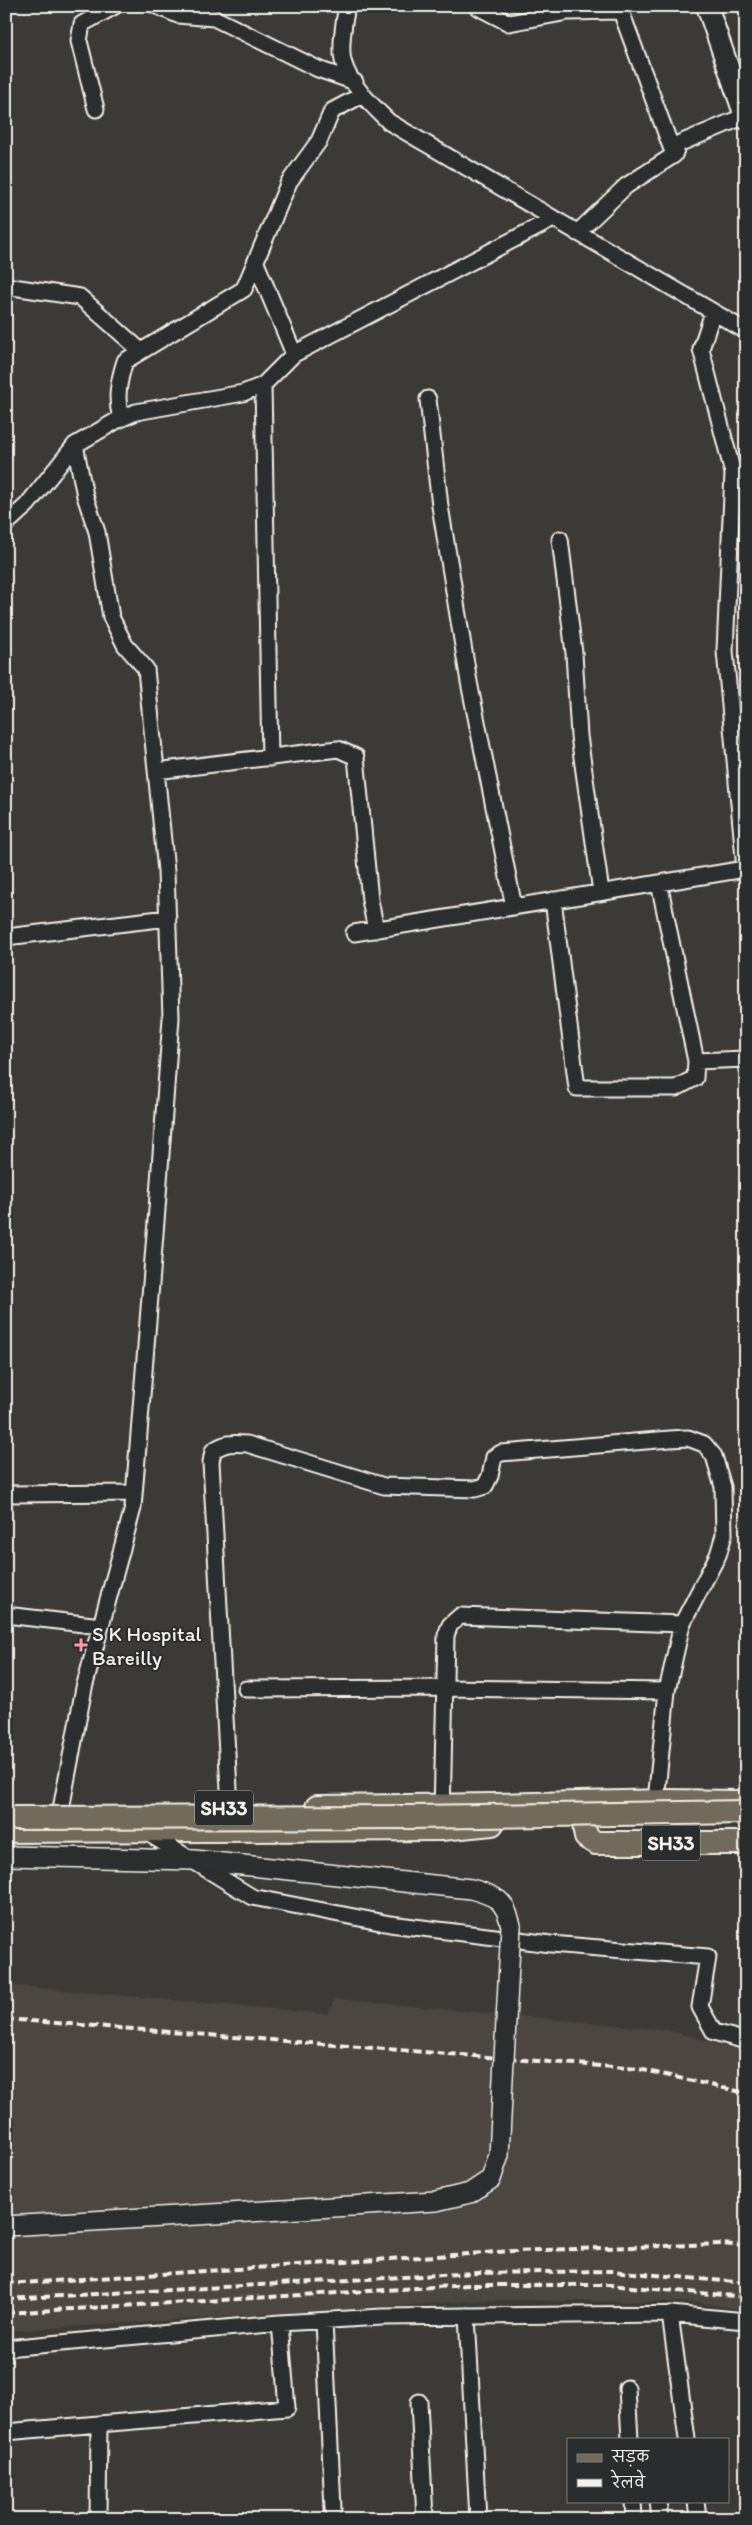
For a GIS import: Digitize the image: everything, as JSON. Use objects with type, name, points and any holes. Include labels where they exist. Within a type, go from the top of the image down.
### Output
[{"type":"main road","points":[[707,6],[745,117]]},
{"type":"main road","points":[[441,1829],[582,1813],[656,1801],[746,1802]]},
{"type":"main road","points":[[442,1804],[582,1813],[746,1819]]},
{"type":"main road","name":"SH33","points":[[8,1819],[61,1808],[230,1808],[442,1804]]},
{"type":"main road","points":[[8,1819],[401,1817],[746,1812]]},
{"type":"main road","name":"SH33","points":[[582,1813],[586,1837],[596,1843],[746,1843]]},
{"type":"main road","name":"SH33","points":[[8,1819],[146,1832],[441,1829]]},
{"type":"street","points":[[96,108],[79,41],[82,24],[114,6]]},
{"type":"street","points":[[157,6],[178,15],[214,18],[359,88]]},
{"type":"street","points":[[347,6],[343,23],[343,64],[359,88],[389,122],[553,220],[746,331]]},
{"type":"street","points":[[476,6],[509,23],[568,12],[619,8],[639,57],[674,155]]},
{"type":"street","points":[[121,418],[118,408],[118,384],[125,361],[244,289],[289,182],[319,142],[332,111],[359,88]]},
{"type":"street","points":[[577,233],[626,186],[674,155],[678,144],[745,117]]},
{"type":"street","points":[[6,524],[27,505],[75,445],[121,418],[136,412],[164,409],[243,393],[264,385],[294,354],[553,220]]},
{"type":"street","points":[[256,263],[294,354]]},
{"type":"street","points":[[6,286],[80,297],[140,351]]},
{"type":"street","points":[[354,933],[745,869],[725,651],[740,472],[701,349],[712,312]]},
{"type":"street","points":[[264,385],[270,758]]},
{"type":"street","points":[[428,399],[440,506],[469,682],[514,907]]},
{"type":"street","points":[[61,1808],[84,1688],[133,1508],[171,1018],[166,871],[146,669],[125,645],[111,616],[97,532],[85,496],[75,445]]},
{"type":"street","points":[[560,539],[574,653],[579,736],[601,892]]},
{"type":"street","points":[[156,771],[338,748],[356,757],[370,900],[376,930]]},
{"type":"street","points":[[553,900],[577,1088],[676,1088],[695,1078],[696,1061],[659,883]]},
{"type":"street","points":[[6,937],[168,918]]},
{"type":"street","points":[[696,1061],[746,1059]]},
{"type":"street","points":[[230,1808],[211,1462],[213,1451],[223,1444],[247,1444],[384,1486],[475,1489],[485,1486],[490,1476],[494,1457],[501,1453],[688,1438],[704,1444],[717,1463],[724,1487],[724,1535],[718,1555],[682,1624],[667,1691],[656,1801]]},
{"type":"street","points":[[6,1494],[134,1493]]},
{"type":"street","points":[[6,1615],[101,1626]]},
{"type":"street","points":[[441,1829],[446,1635],[450,1625],[460,1616],[682,1624]]},
{"type":"street","points":[[246,1689],[445,1688],[667,1691]]},
{"type":"street","points":[[146,1832],[252,1897],[362,1919],[551,1944],[708,1957],[700,2007],[714,2032],[746,2041]]},
{"type":"street","points":[[6,1856],[194,1860],[471,1889],[493,1895],[507,1908],[511,1926],[499,2155],[491,2179],[470,2193],[436,2201],[6,2226]]},
{"type":"street","points":[[670,2314],[687,2438]]},
{"type":"street","points":[[6,2348],[280,2323],[467,2316],[670,2314],[745,2325]]},
{"type":"street","points":[[467,2316],[478,2519]]},
{"type":"street","points":[[324,2321],[334,2509]]},
{"type":"street","points":[[6,2432],[287,2408],[280,2323]]},
{"type":"street","points":[[627,2388],[630,2438]]},
{"type":"street","points":[[419,2402],[426,2519]]},
{"type":"street","points":[[98,2519],[99,2424]]},
{"type":"street","points":[[633,2502],[634,2519]]},
{"type":"street","points":[[658,2502],[660,2519]]},
{"type":"street","points":[[696,2502],[698,2519]]},
{"type":"shaded area","points":[[6,1985],[327,2014],[335,1999],[667,2030],[746,2052],[746,2310],[697,2302],[486,2300],[6,2331]]},
{"type":"railway","points":[[6,2019],[639,2069],[746,2093]]},
{"type":"railway","points":[[6,2284],[514,2251],[722,2244],[746,2246]]},
{"type":"railway","points":[[6,2299],[476,2273],[611,2271],[746,2283]]},
{"type":"railway","points":[[6,2313],[468,2285],[609,2285],[746,2297]]},
{"type":"place","name":"S K Hospital Bareilly","points":[[81,1645]]}]
